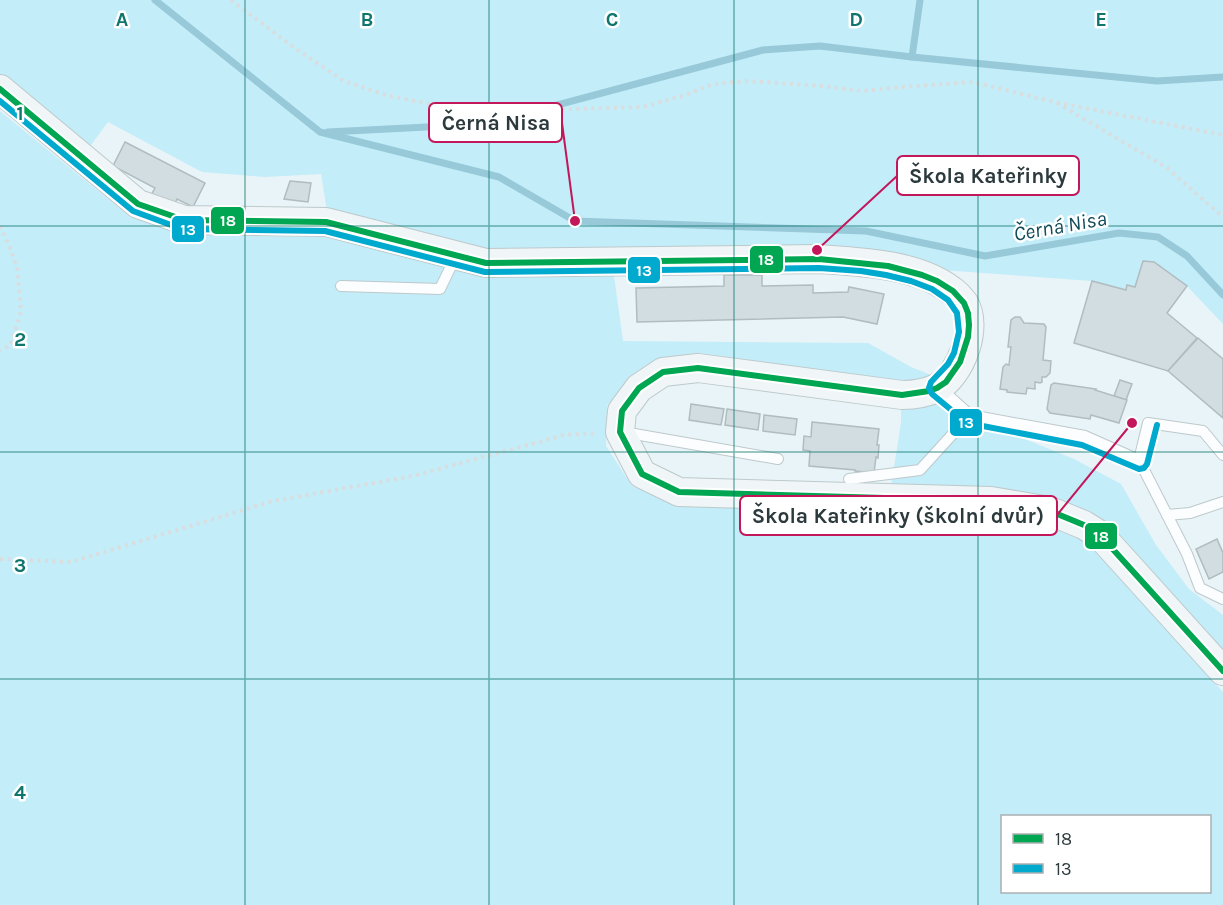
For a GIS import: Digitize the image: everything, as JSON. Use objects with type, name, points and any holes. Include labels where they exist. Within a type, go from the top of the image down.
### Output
[{"type":"street","points":[[0,89],[138,204],[184,220],[326,222],[486,263],[819,259],[858,262],[914,271],[936,280],[953,291],[965,304],[970,322],[963,357],[954,373],[938,387],[917,394],[902,395],[698,368],[663,372],[639,388],[622,411],[620,432],[642,474],[679,492],[992,501],[1050,511],[1084,525],[1100,535],[1223,671]]},
{"type":"lane","points":[[341,286],[440,289],[452,264],[454,254]]},
{"type":"lane","points":[[938,387],[970,415],[1085,436],[1139,460],[1187,554],[1200,588],[1223,599]]},
{"type":"lane","points":[[849,479],[920,470],[970,415]]},
{"type":"lane","points":[[1139,460],[1148,423],[1203,431],[1223,455]]},
{"type":"lane","points":[[620,432],[778,459]]},
{"type":"lane","points":[[1167,515],[1190,513],[1223,502]]},
{"type":"path","points":[[231,0],[296,49],[344,81],[389,96],[440,106],[529,110],[644,108],[713,84],[748,81],[861,91],[973,82],[1054,102],[1223,135]]},
{"type":"path","points":[[1054,102],[1167,168],[1223,217]]},
{"type":"path","points":[[0,226],[17,268],[21,311],[11,345],[0,350]]},
{"type":"path","points":[[0,559],[71,562],[273,501],[413,476],[564,435],[620,432]]},
{"type":"shaded area","points":[[0,0],[1223,0],[1223,324],[1187,286],[1154,262],[1143,261],[1135,287],[1127,285],[1126,290],[1092,281],[941,270],[488,251],[327,211],[321,174],[265,177],[202,172],[108,122],[88,149],[0,78]]},
{"type":"shaded area","points":[[0,111],[130,217],[182,235],[324,237],[485,277],[614,276],[623,341],[868,343],[911,367],[931,375],[902,381],[698,353],[658,358],[629,377],[607,406],[606,446],[632,486],[675,506],[990,515],[1046,525],[1091,546],[1223,692],[1223,905],[0,905]]},
{"type":"shaded area","points":[[944,397],[1015,435],[1074,459],[1121,484],[1156,545],[1189,589],[1223,615],[1223,654],[1108,526],[891,486],[901,423],[901,406]]},
{"type":"building","points":[[125,142],[205,183],[193,207],[177,199],[173,208],[150,197],[155,188],[113,166]]},
{"type":"building","points":[[290,181],[311,183],[308,202],[284,199]]},
{"type":"building","points":[[1143,261],[1154,262],[1187,286],[1167,313],[1197,338],[1168,371],[1074,343],[1092,281],[1126,290],[1127,285],[1135,287]]},
{"type":"building","points":[[724,275],[762,275],[762,286],[813,285],[813,293],[848,292],[849,287],[884,294],[877,324],[843,317],[637,322],[636,288],[724,286]]},
{"type":"building","points":[[1020,317],[1024,323],[1044,324],[1046,327],[1043,360],[1051,361],[1050,373],[1042,377],[1042,382],[1035,382],[1035,389],[1027,388],[1026,394],[1000,389],[1003,367],[1006,364],[1009,365],[1011,320]]},
{"type":"building","points":[[1198,338],[1223,359],[1223,418],[1168,371]]},
{"type":"building","points":[[1120,380],[1132,384],[1126,400],[1114,396]]},
{"type":"building","points":[[1054,383],[1096,389],[1127,400],[1119,423],[1091,415],[1090,419],[1050,413],[1047,409],[1051,385]]},
{"type":"building","points":[[691,404],[724,409],[721,425],[689,420]]},
{"type":"building","points":[[727,409],[760,414],[758,430],[725,425]]},
{"type":"building","points":[[764,415],[797,419],[795,435],[763,431]]},
{"type":"building","points":[[812,422],[879,429],[878,458],[876,457],[874,473],[809,466],[810,451],[803,450],[804,436],[811,437]]},
{"type":"building","points":[[1217,539],[1223,553],[1223,572],[1209,579],[1196,549]]},
{"type":"waterway","name":"Černá Nisa","points":[[155,0],[320,132],[499,177],[575,221],[866,231],[985,256],[1119,233],[1158,237],[1187,256],[1223,295]]},
{"type":"waterway","points":[[912,57],[920,0]]},
{"type":"waterway","points":[[328,132],[486,124],[763,50],[820,46],[1157,81],[1223,77]]},
{"type":"transit line","name":"18","points":[[0,89],[138,204],[184,220],[326,222],[486,263],[819,259],[888,266],[937,281],[953,291],[964,303],[969,325],[968,337],[960,362],[946,382],[937,388],[902,395],[698,368],[663,372],[639,388],[622,411],[620,432],[642,474],[679,492],[991,501],[1050,511],[1084,525],[1100,535],[1223,671]]},
{"type":"transit line","name":"13","points":[[0,101],[133,211],[182,229],[325,231],[485,272],[819,268],[886,275],[932,289],[948,300],[957,313],[959,332],[954,353],[948,364],[931,382],[929,388],[932,394],[967,423],[1082,445],[1139,469],[1144,468],[1147,464],[1157,425]]},
{"type":"place","name":"Černá Nisa","points":[[575,221]]},
{"type":"place","name":"Škola Kateřinky","points":[[817,250]]},
{"type":"place","name":"Škola Kateřinky (školní dvůr)","points":[[1132,423]]}]
